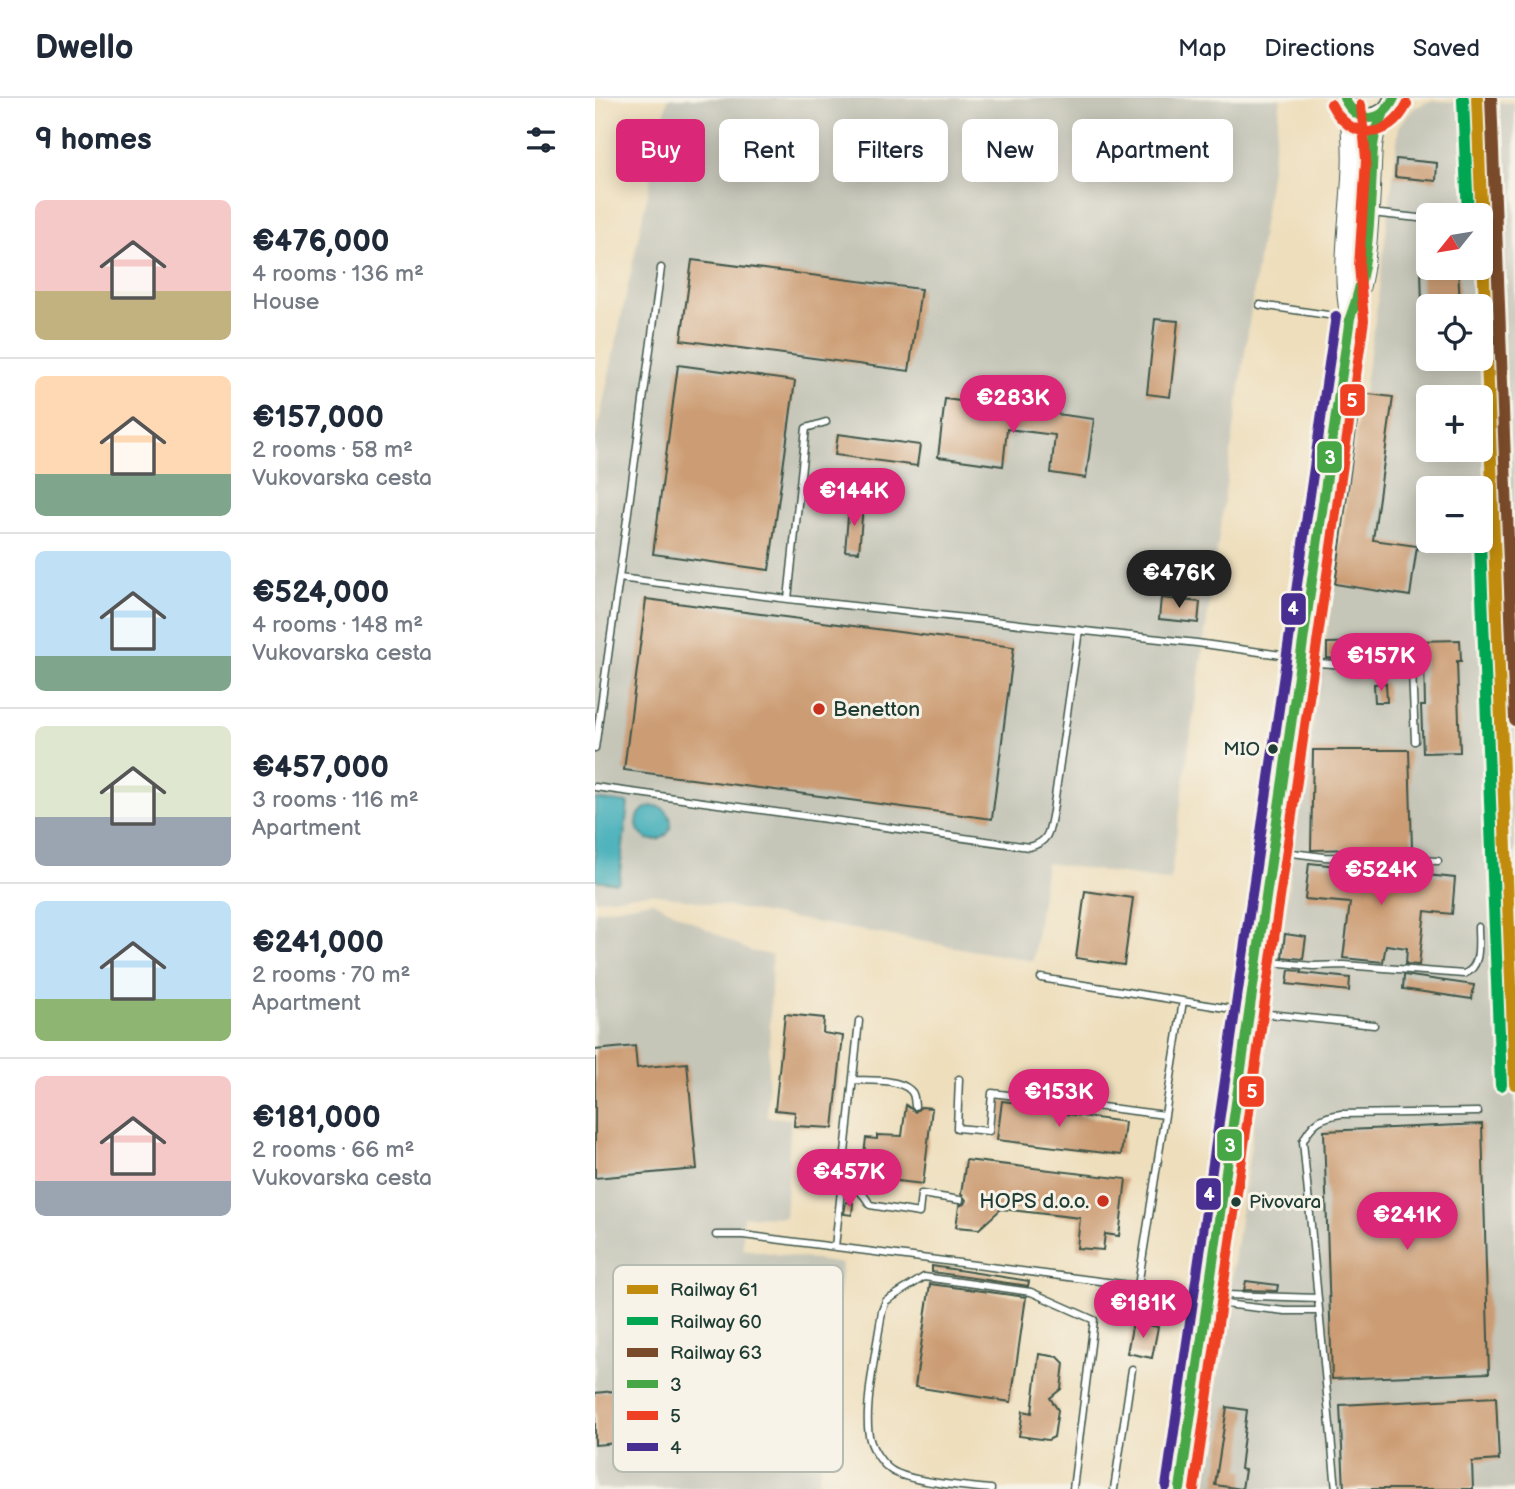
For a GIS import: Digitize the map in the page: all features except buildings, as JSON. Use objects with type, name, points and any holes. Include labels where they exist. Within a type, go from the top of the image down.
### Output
[{"type":"main road","points":[[1346,102],[1357,116],[1363,118],[1392,104]]},
{"type":"main road","points":[[1180,1489],[1350,318],[1346,280],[1352,160],[1346,102]]},
{"type":"main road","points":[[1350,318],[1361,289],[1376,128],[1392,104]]},
{"type":"lane","points":[[1369,213],[1416,218]]},
{"type":"lane","points":[[595,748],[661,268]]},
{"type":"lane","points":[[1260,305],[1350,318]]},
{"type":"lane","points":[[787,599],[806,428],[826,422]]},
{"type":"lane","points":[[619,578],[1197,643],[1302,658],[1319,663],[1412,670],[1415,741]]},
{"type":"lane","points":[[595,787],[1029,848],[1040,845],[1048,838],[1079,630]]},
{"type":"lane","points":[[1274,850],[1324,857],[1438,862]]},
{"type":"lane","points":[[1257,961],[1313,967],[1344,965],[1464,974],[1471,971],[1477,962],[1478,927]]},
{"type":"lane","points":[[1041,978],[1250,1012],[1374,1025]]},
{"type":"lane","points":[[1138,1286],[1183,1001]]},
{"type":"lane","points":[[835,1247],[859,1021]]},
{"type":"lane","points":[[959,1079],[957,1128],[989,1131],[992,1093],[1165,1115]]},
{"type":"lane","points":[[853,1080],[899,1084],[914,1095],[915,1106]]},
{"type":"lane","points":[[1336,1489],[1303,1142],[1315,1122],[1325,1116],[1478,1112]]},
{"type":"lane","points":[[842,1185],[856,1187],[864,1193],[870,1205],[919,1213],[921,1194],[960,1200]]},
{"type":"lane","points":[[716,1235],[835,1247],[1138,1286],[1209,1297],[1225,1304],[1285,1311],[1319,1311]]},
{"type":"lane","points":[[991,1489],[903,1476],[889,1470],[877,1455],[870,1440],[867,1419],[882,1311],[886,1301],[924,1277],[1031,1292],[1094,1320],[1073,1489]]},
{"type":"lane","points":[[1209,1297],[1226,1295],[1318,1298]]},
{"type":"lane","points":[[1114,1489],[1132,1369]]},
{"type":"shaded area","points":[[668,98],[1281,98],[1170,881],[1046,863],[1033,961],[651,893],[595,900],[595,441],[650,182],[705,182],[705,119],[664,119]]},
{"type":"shaded area","points":[[1430,101],[1515,103],[1515,1489],[1201,1489],[1293,853],[1377,306],[1399,126],[1414,108]]},
{"type":"shaded area","points":[[652,901],[750,951],[772,955],[767,1117],[791,1119],[785,1217],[743,1216],[743,1249],[842,1264],[613,1265],[613,1472],[820,1472],[818,1489],[595,1489],[595,911]]},
{"type":"green space","points":[[1357,148],[1367,148],[1360,248],[1351,288]]},
{"type":"water","points":[[595,799],[628,803],[619,881],[616,883],[595,880]]},
{"type":"water","points":[[654,806],[666,811],[671,823],[666,835],[654,840],[642,835],[637,823],[642,811]]},
{"type":"rail line","name":"61","points":[[1477,98],[1515,1084]]},
{"type":"rail line","name":"63","points":[[1491,98],[1515,720]]},
{"type":"rail line","name":"60","points":[[1463,99],[1467,203]]},
{"type":"rail line","name":"60","points":[[1480,553],[1501,1085]]},
{"type":"transit line","name":"3","points":[[1344,98],[1355,113],[1369,118],[1383,113],[1394,98]]},
{"type":"transit line","name":"5","points":[[1331,104],[1348,125],[1369,132],[1390,125],[1407,104]]},
{"type":"transit line","name":"5","points":[[1194,1489],[1364,320],[1359,266],[1366,159],[1361,105]]},
{"type":"transit line","name":"3","points":[[1180,1489],[1350,318],[1366,255],[1373,146],[1376,128],[1383,115]]},
{"type":"transit line","name":"4","points":[[1166,1487],[1336,316]]},
{"type":"place","name":"Benetton","points":[[819,709]]},
{"type":"place","name":"MIO","points":[[1273,749]]},
{"type":"place","name":"HOPS d.o.o.","points":[[1103,1201]]},
{"type":"place","name":"Pivovara","points":[[1236,1202]]}]
